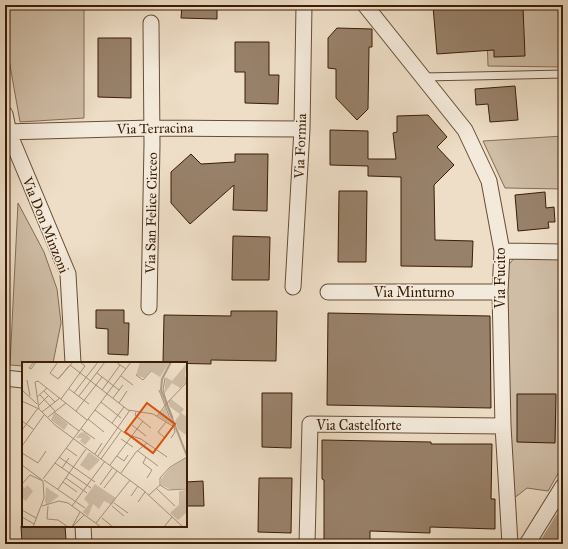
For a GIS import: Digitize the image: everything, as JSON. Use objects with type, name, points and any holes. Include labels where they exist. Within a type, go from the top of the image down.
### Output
[{"type":"street","name":"Via Formia","points":[[293,287],[302,129],[304,5]]},
{"type":"street","name":"Via Fucito","points":[[365,5],[465,130],[489,181],[502,251],[500,292],[503,426],[510,544]]},
{"type":"street","name":"Via San Felice Circeo","points":[[149,307],[152,144],[151,23]]},
{"type":"street","name":"Via Don Minzoni","points":[[5,114],[7,132],[68,274],[73,362]]},
{"type":"street","name":"Via Terracina","points":[[7,132],[152,128],[302,129]]},
{"type":"street","points":[[502,251],[563,252]]},
{"type":"street","name":"Via Minturno","points":[[328,292],[500,292]]},
{"type":"street","points":[[5,378],[22,380]]},
{"type":"street","name":"Via Castelforte","points":[[307,544],[310,424],[503,426]]},
{"type":"street","points":[[527,544],[563,486]]},
{"type":"street","points":[[83,527],[84,544]]},
{"type":"lane","points":[[422,77],[563,74]]},
{"type":"shaded area","points":[[5,5],[84,5],[84,118],[20,122],[5,37]]},
{"type":"shaded area","points":[[486,5],[563,5],[563,67],[488,66]]},
{"type":"shaded area","points":[[563,136],[563,189],[505,188],[483,141]]},
{"type":"shaded area","points":[[18,203],[44,252],[57,289],[61,323],[53,362],[22,362],[22,366],[10,365]]},
{"type":"shaded area","points":[[515,257],[563,258],[563,465],[548,491],[527,488],[513,499],[508,382],[507,267]]},
{"type":"building","points":[[182,5],[217,5],[217,19],[181,18]]},
{"type":"building","points":[[473,5],[473,9],[523,8],[525,56],[494,57],[494,50],[437,54],[433,6]]},
{"type":"building","points":[[337,28],[372,29],[372,47],[369,47],[368,109],[357,120],[336,98],[336,69],[328,68],[328,38]]},
{"type":"building","points":[[98,38],[131,38],[131,98],[98,97]]},
{"type":"building","points":[[235,42],[269,42],[269,75],[279,75],[278,104],[245,103],[245,72],[235,72]]},
{"type":"building","points":[[515,86],[518,120],[490,122],[488,104],[476,105],[475,89]]},
{"type":"building","points":[[428,115],[447,137],[437,147],[454,165],[434,185],[435,240],[473,241],[472,267],[401,266],[401,177],[368,176],[368,166],[330,165],[330,130],[368,131],[368,159],[396,159],[393,133],[397,132],[397,116]]},
{"type":"building","points":[[191,154],[201,164],[235,162],[235,154],[268,154],[267,211],[233,210],[234,185],[190,224],[171,203],[171,172]]},
{"type":"building","points":[[339,191],[367,191],[366,262],[338,262]]},
{"type":"building","points":[[545,192],[546,208],[554,207],[555,222],[548,222],[549,228],[518,231],[515,195]]},
{"type":"building","points":[[233,236],[270,237],[269,280],[232,280]]},
{"type":"building","points":[[96,310],[124,310],[124,323],[129,323],[128,355],[108,354],[108,329],[96,328]]},
{"type":"building","points":[[231,311],[277,311],[276,361],[211,360],[211,364],[163,362],[164,315],[231,316]]},
{"type":"building","points":[[328,313],[490,316],[491,408],[327,405]]},
{"type":"building","points":[[262,393],[292,393],[291,448],[262,447]]},
{"type":"building","points":[[517,394],[556,394],[555,443],[517,442]]},
{"type":"building","points":[[322,440],[431,442],[431,444],[492,444],[491,499],[495,499],[495,529],[430,527],[430,533],[370,531],[370,544],[324,544],[324,480],[322,479]]},
{"type":"building","points":[[259,478],[292,478],[291,533],[258,532]]},
{"type":"building","points":[[203,481],[204,506],[187,506],[187,482]]},
{"type":"building","points":[[21,526],[65,527],[66,540],[22,542]]},
{"type":"waterway","points":[[549,544],[563,521]]}]
